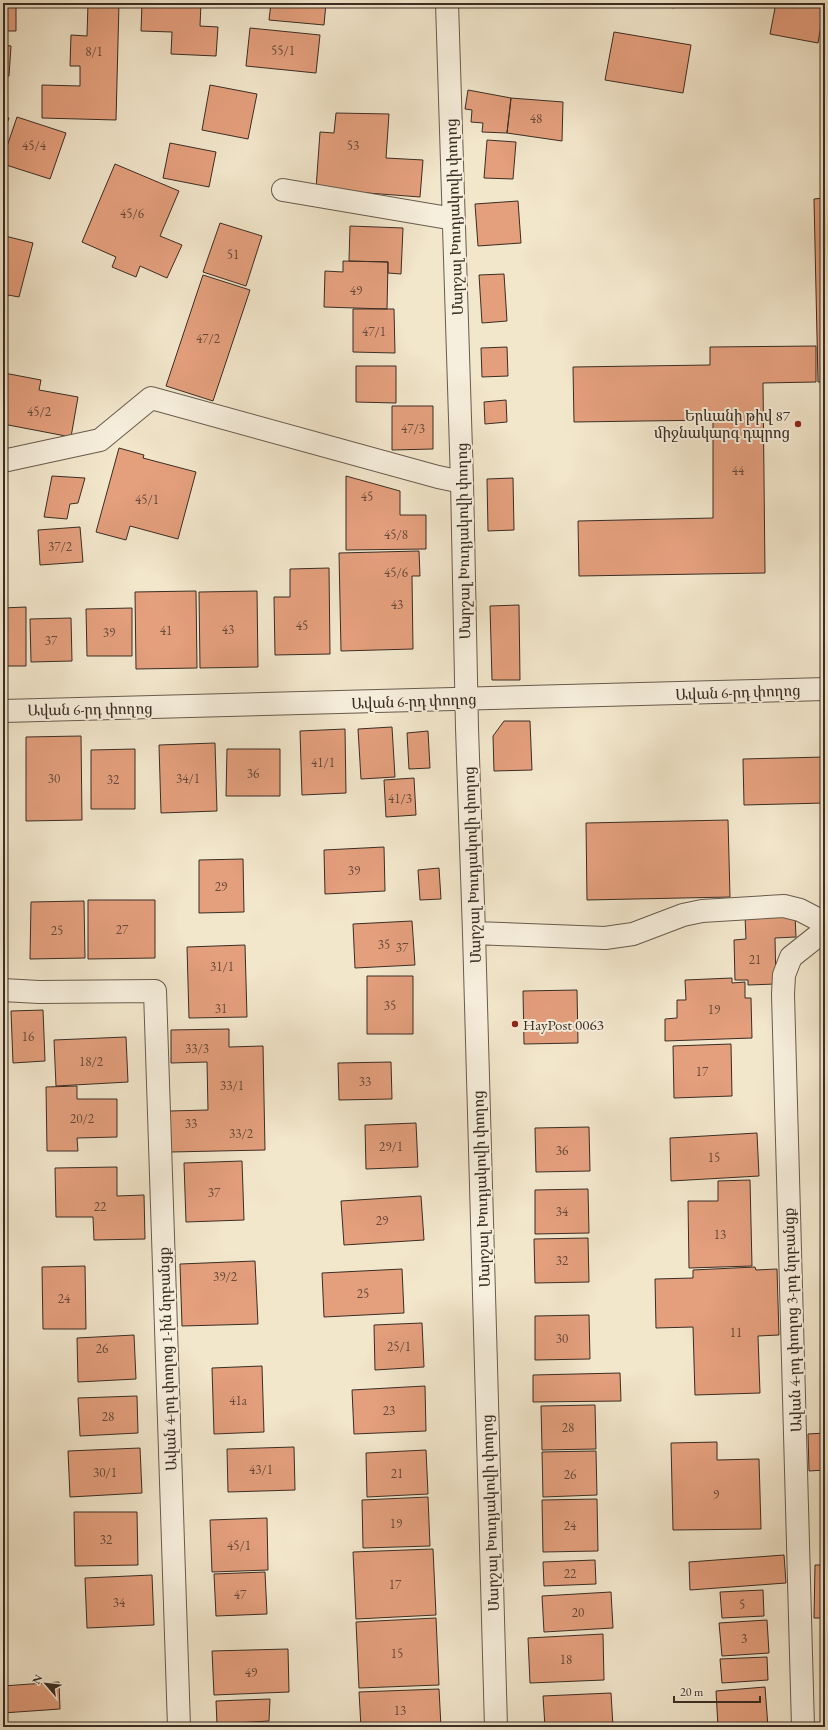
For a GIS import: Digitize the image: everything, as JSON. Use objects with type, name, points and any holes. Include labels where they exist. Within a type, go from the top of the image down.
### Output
[{"type":"street","name":"Մարշալ Խուդյակովի փողոց","points":[[447,3],[462,482],[466,699],[496,1727]]},
{"type":"street","points":[[283,190],[454,219]]},
{"type":"street","points":[[3,461],[100,440],[151,398],[438,477],[462,482]]},
{"type":"street","name":"Ավան 6-րդ փողոց","points":[[3,712],[825,690]]},
{"type":"street","points":[[474,934],[605,938],[633,934],[683,915],[702,911],[784,906],[800,910],[825,923]]},
{"type":"street","name":"Ավան 4-րդ փողոց 3-րդ նրբանցք","points":[[803,1727],[783,994],[784,975],[791,957],[825,930]]},
{"type":"street","name":"Ավան 4-րդ փողոց 1-ին նրբանցք","points":[[3,990],[39,992],[155,991],[179,1727]]},
{"type":"building","points":[[3,3],[16,3],[16,31],[3,31]]},
{"type":"building","points":[[88,3],[119,3],[116,120],[42,118],[42,85],[80,86],[80,66],[70,66],[71,35],[87,36]]},
{"type":"building","points":[[142,3],[201,3],[200,26],[218,27],[216,56],[171,54],[172,32],[141,31]]},
{"type":"building","points":[[271,3],[326,3],[324,25],[269,20]]},
{"type":"building","points":[[654,3],[676,3],[674,8]]},
{"type":"building","points":[[776,3],[825,3],[818,43],[770,34]]},
{"type":"building","points":[[250,28],[320,35],[316,73],[246,66]]},
{"type":"building","points":[[614,32],[691,45],[683,93],[605,80]]},
{"type":"building","points":[[3,45],[11,46],[9,76],[3,76]]},
{"type":"building","points":[[210,85],[257,94],[248,139],[202,130]]},
{"type":"building","points":[[468,90],[511,98],[507,133],[482,132],[483,123],[471,122],[472,110],[465,109]]},
{"type":"building","points":[[511,98],[563,102],[562,141],[507,133]]},
{"type":"building","points":[[336,113],[389,114],[386,158],[423,160],[420,197],[316,189],[320,132],[334,133]]},
{"type":"building","points":[[3,117],[9,118],[3,134]]},
{"type":"building","points":[[17,117],[66,133],[50,179],[3,164],[3,158]]},
{"type":"building","points":[[487,140],[516,142],[513,179],[484,178]]},
{"type":"building","points":[[170,143],[216,152],[209,187],[163,178]]},
{"type":"building","points":[[115,164],[179,191],[160,236],[182,245],[167,278],[140,266],[136,277],[112,267],[116,257],[82,242]]},
{"type":"building","points":[[825,198],[825,382],[818,382],[814,199]]},
{"type":"building","points":[[518,201],[521,243],[478,246],[475,204]]},
{"type":"building","points":[[220,223],[262,236],[246,286],[203,272]]},
{"type":"building","points":[[350,226],[403,228],[401,274],[388,273],[388,262],[349,261]]},
{"type":"building","points":[[5,236],[33,243],[19,297],[8,295],[5,308],[3,307],[3,244]]},
{"type":"building","points":[[343,261],[388,262],[387,309],[324,307],[325,271],[343,272]]},
{"type":"building","points":[[504,274],[507,321],[482,323],[479,275]]},
{"type":"building","points":[[203,275],[250,290],[213,401],[166,386]]},
{"type":"building","points":[[353,309],[394,309],[395,353],[353,352]]},
{"type":"building","points":[[816,346],[816,382],[763,383],[765,573],[579,576],[578,521],[713,518],[713,420],[574,422],[573,367],[710,365],[710,347]]},
{"type":"building","points":[[507,347],[508,376],[482,377],[481,348]]},
{"type":"building","points":[[356,366],[396,366],[396,403],[356,402]]},
{"type":"building","points":[[4,373],[41,380],[39,390],[78,397],[71,437],[3,424]]},
{"type":"building","points":[[506,400],[507,422],[485,424],[484,402]]},
{"type":"building","points":[[392,406],[433,406],[433,449],[392,450]]},
{"type":"building","points":[[119,448],[144,455],[143,458],[196,472],[178,539],[130,526],[126,540],[96,532]]},
{"type":"building","points":[[52,476],[85,478],[78,503],[70,504],[67,519],[44,517]]},
{"type":"building","points":[[346,476],[400,491],[400,515],[426,515],[426,549],[346,550]]},
{"type":"building","points":[[513,478],[514,530],[488,531],[487,479]]},
{"type":"building","points":[[80,527],[83,562],[40,565],[38,530]]},
{"type":"building","points":[[419,551],[420,576],[412,576],[413,649],[341,651],[339,553]]},
{"type":"building","points":[[329,568],[330,654],[275,655],[274,597],[290,597],[290,569]]},
{"type":"building","points":[[196,591],[197,668],[136,669],[135,592]]},
{"type":"building","points":[[257,591],[258,667],[200,668],[199,592]]},
{"type":"building","points":[[519,605],[520,680],[492,680],[490,606]]},
{"type":"building","points":[[26,607],[26,666],[3,666],[3,608]]},
{"type":"building","points":[[132,608],[132,656],[87,656],[86,609]]},
{"type":"building","points":[[71,618],[72,661],[31,662],[30,619]]},
{"type":"building","points":[[504,721],[530,721],[532,770],[494,771],[493,736]]},
{"type":"building","points":[[392,727],[395,777],[361,779],[358,729]]},
{"type":"building","points":[[345,729],[346,793],[302,795],[300,731]]},
{"type":"building","points":[[428,731],[430,768],[409,769],[407,733]]},
{"type":"building","points":[[81,736],[82,820],[26,821],[26,737]]},
{"type":"building","points":[[215,743],[217,811],[161,813],[159,745]]},
{"type":"building","points":[[135,749],[135,809],[91,809],[91,750]]},
{"type":"building","points":[[227,749],[280,749],[280,796],[226,796]]},
{"type":"building","points":[[825,757],[825,803],[744,805],[743,759]]},
{"type":"building","points":[[414,778],[416,815],[386,817],[384,780]]},
{"type":"building","points":[[728,820],[730,897],[587,900],[586,823]]},
{"type":"building","points":[[384,847],[385,891],[325,894],[324,850]]},
{"type":"building","points":[[243,859],[244,912],[199,913],[199,860]]},
{"type":"building","points":[[439,868],[441,899],[420,900],[418,870]]},
{"type":"building","points":[[88,900],[155,900],[155,958],[88,959]]},
{"type":"building","points":[[84,901],[85,958],[30,959],[31,902]]},
{"type":"building","points":[[795,915],[796,937],[775,938],[776,984],[748,985],[748,980],[735,980],[734,940],[746,939],[745,916]]},
{"type":"building","points":[[412,921],[415,965],[355,968],[353,924]]},
{"type":"building","points":[[245,945],[247,1017],[189,1018],[187,947]]},
{"type":"building","points":[[367,976],[413,976],[413,1034],[367,1034]]},
{"type":"building","points":[[732,978],[732,983],[745,982],[745,998],[751,998],[752,1038],[665,1041],[665,1019],[677,1018],[677,1000],[686,1000],[685,980]]},
{"type":"building","points":[[577,990],[578,1043],[524,1044],[523,991]]},
{"type":"building","points":[[43,1010],[45,1061],[13,1063],[11,1011]]},
{"type":"building","points":[[229,1029],[229,1047],[263,1046],[265,1150],[171,1152],[170,1111],[208,1110],[207,1062],[171,1063],[171,1030]]},
{"type":"building","points":[[126,1037],[128,1082],[56,1086],[54,1040]]},
{"type":"building","points":[[731,1044],[732,1096],[674,1098],[673,1046]]},
{"type":"building","points":[[391,1062],[392,1099],[339,1100],[338,1063]]},
{"type":"building","points":[[77,1086],[77,1099],[117,1099],[117,1137],[77,1138],[78,1151],[47,1151],[46,1087]]},
{"type":"building","points":[[416,1123],[418,1167],[366,1169],[365,1125]]},
{"type":"building","points":[[589,1127],[590,1171],[536,1172],[535,1128]]},
{"type":"building","points":[[757,1133],[759,1176],[671,1181],[670,1138]]},
{"type":"building","points":[[242,1161],[244,1220],[186,1222],[184,1163]]},
{"type":"building","points":[[117,1167],[117,1196],[144,1195],[145,1239],[94,1240],[93,1217],[56,1217],[55,1168]]},
{"type":"building","points":[[750,1180],[752,1266],[689,1268],[688,1201],[718,1201],[718,1181]]},
{"type":"building","points":[[588,1189],[589,1233],[535,1234],[535,1190]]},
{"type":"building","points":[[421,1196],[424,1240],[344,1245],[341,1201]]},
{"type":"building","points":[[588,1238],[589,1282],[535,1283],[534,1239]]},
{"type":"building","points":[[255,1261],[258,1324],[182,1326],[180,1264]]},
{"type":"building","points":[[85,1266],[86,1329],[43,1329],[42,1267]]},
{"type":"building","points":[[755,1267],[756,1270],[777,1269],[779,1335],[758,1336],[760,1393],[695,1395],[693,1327],[656,1328],[655,1279],[693,1278],[693,1270]]},
{"type":"building","points":[[402,1269],[404,1313],[324,1317],[322,1273]]},
{"type":"building","points":[[589,1315],[590,1359],[535,1360],[535,1316]]},
{"type":"building","points":[[422,1323],[424,1367],[375,1370],[374,1325]]},
{"type":"building","points":[[134,1335],[136,1379],[78,1382],[77,1338]]},
{"type":"building","points":[[262,1366],[264,1432],[214,1434],[212,1368]]},
{"type":"building","points":[[620,1373],[621,1401],[533,1402],[533,1375]]},
{"type":"building","points":[[425,1386],[426,1431],[354,1434],[352,1390]]},
{"type":"building","points":[[137,1396],[138,1433],[80,1436],[78,1398]]},
{"type":"building","points":[[595,1405],[596,1449],[542,1450],[541,1406]]},
{"type":"building","points":[[825,1433],[825,1470],[809,1471],[808,1434]]},
{"type":"building","points":[[717,1442],[717,1460],[759,1459],[761,1529],[673,1530],[671,1443]]},
{"type":"building","points":[[294,1447],[295,1490],[228,1492],[227,1449]]},
{"type":"building","points":[[140,1448],[142,1493],[70,1497],[68,1451]]},
{"type":"building","points":[[426,1450],[428,1494],[367,1497],[366,1453]]},
{"type":"building","points":[[596,1451],[597,1495],[543,1497],[542,1452]]},
{"type":"building","points":[[428,1497],[430,1546],[363,1548],[362,1500]]},
{"type":"building","points":[[597,1499],[598,1551],[543,1552],[542,1500]]},
{"type":"building","points":[[74,1512],[137,1512],[138,1565],[75,1566]]},
{"type":"building","points":[[267,1518],[268,1570],[212,1572],[210,1520]]},
{"type":"building","points":[[433,1549],[436,1615],[356,1619],[353,1552]]},
{"type":"building","points":[[784,1555],[786,1583],[690,1590],[689,1562]]},
{"type":"building","points":[[595,1560],[596,1584],[544,1586],[543,1562]]},
{"type":"building","points":[[815,1565],[825,1565],[825,1618],[814,1618]]},
{"type":"building","points":[[265,1572],[267,1614],[216,1616],[214,1574]]},
{"type":"building","points":[[152,1575],[154,1625],[87,1628],[85,1578]]},
{"type":"building","points":[[763,1590],[764,1616],[722,1618],[720,1592]]},
{"type":"building","points":[[611,1592],[613,1628],[544,1632],[542,1596]]},
{"type":"building","points":[[436,1618],[439,1685],[359,1688],[356,1622]]},
{"type":"building","points":[[767,1620],[769,1653],[722,1656],[719,1623]]},
{"type":"building","points":[[603,1634],[604,1680],[530,1683],[528,1638]]},
{"type":"building","points":[[288,1649],[289,1692],[214,1695],[212,1651]]},
{"type":"building","points":[[767,1657],[768,1680],[722,1683],[720,1659]]},
{"type":"building","points":[[59,1682],[60,1709],[3,1713],[3,1686]]},
{"type":"building","points":[[765,1687],[768,1727],[718,1727],[716,1691]]},
{"type":"building","points":[[439,1689],[441,1727],[361,1727],[359,1692]]},
{"type":"building","points":[[611,1693],[613,1727],[545,1727],[543,1696]]},
{"type":"building","points":[[270,1699],[269,1721],[217,1724],[216,1701]]},
{"type":"place","name":"Երևանի թիվ 87 միջնակարգ դպրոց","points":[[798,424]]},
{"type":"place","name":"HayPost 0063","points":[[515,1024]]}]
